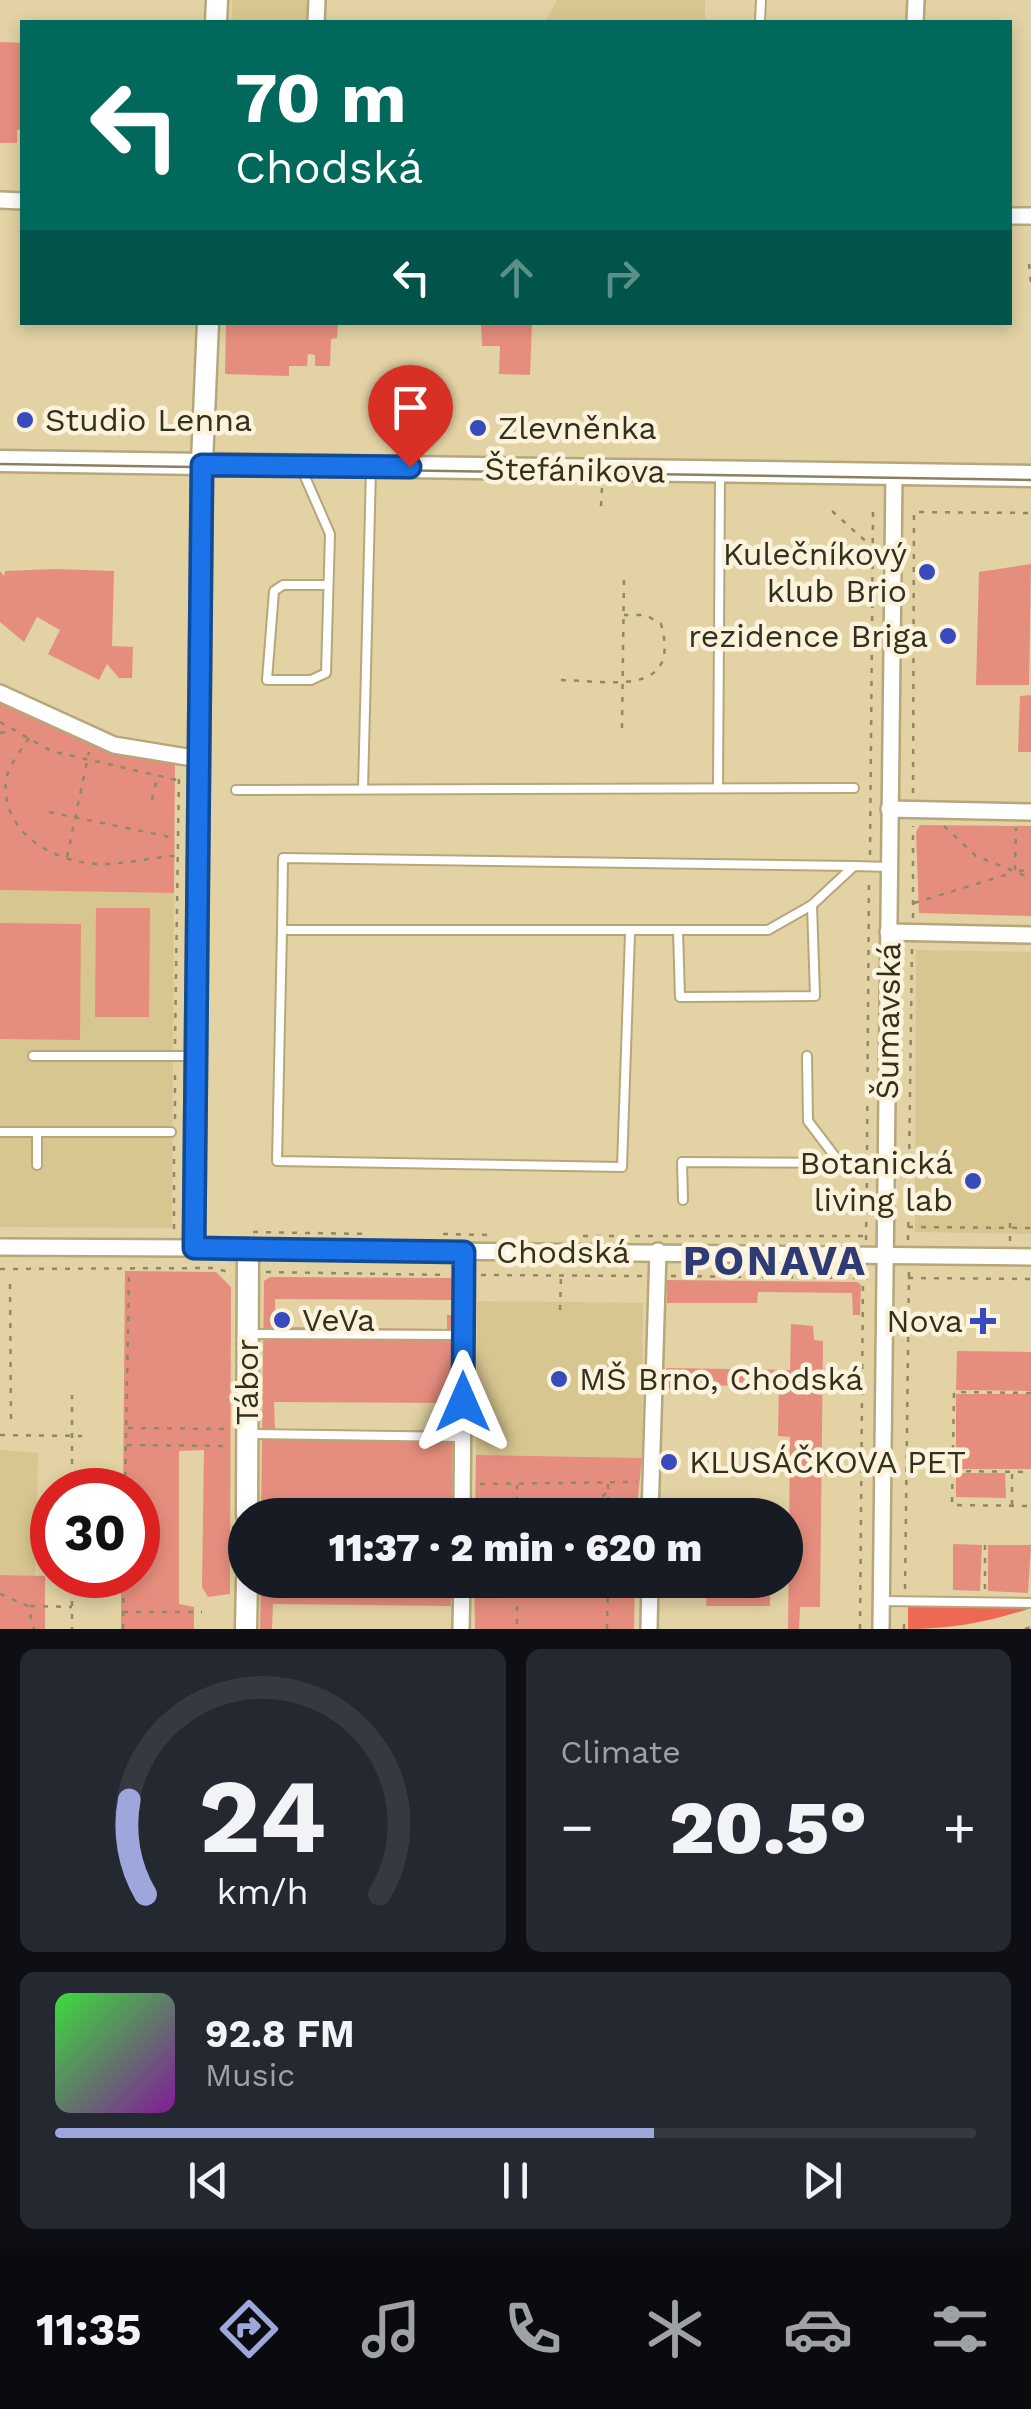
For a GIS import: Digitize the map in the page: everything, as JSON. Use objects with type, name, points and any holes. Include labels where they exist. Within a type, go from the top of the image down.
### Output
[{"type":"street","points":[[194,1239],[185,1056],[190,758],[208,325]]},
{"type":"street","name":"Štefánikova","points":[[0,461],[1031,476]]},
{"type":"street","name":"Šumavská","points":[[881,1629],[894,474]]},
{"type":"street","points":[[0,693],[114,745],[190,758]]},
{"type":"street","points":[[890,810],[1031,812]]},
{"type":"street","points":[[888,932],[1031,935]]},
{"type":"street","name":"Chodská","points":[[0,1248],[194,1239],[464,1252],[1031,1257]]},
{"type":"street","name":"Tábor","points":[[245,1498],[238,1436],[248,1334],[249,1240]]},
{"type":"street","points":[[462,1498],[464,1252]]},
{"type":"street","points":[[651,1498],[658,1252]]},
{"type":"street","points":[[246,1629],[247,1598]]},
{"type":"street","points":[[461,1629],[462,1598]]},
{"type":"street","points":[[649,1629],[650,1598]]},
{"type":"lane","points":[[300,466],[330,534],[326,673],[311,680],[267,680],[274,591],[284,585],[328,585]]},
{"type":"lane","points":[[363,789],[370,467]]},
{"type":"lane","points":[[718,787],[720,472]]},
{"type":"lane","points":[[236,790],[854,788]]},
{"type":"lane","points":[[630,932],[622,1167],[277,1161],[283,858],[889,867]]},
{"type":"lane","points":[[282,930],[768,930],[812,906],[854,866]]},
{"type":"lane","points":[[678,932],[680,997],[815,996],[812,906]]},
{"type":"lane","points":[[33,1056],[185,1056]]},
{"type":"lane","points":[[807,1056],[808,1122],[840,1163]]},
{"type":"lane","points":[[0,1132],[171,1132]]},
{"type":"lane","points":[[37,1132],[37,1164]]},
{"type":"lane","points":[[683,1200],[682,1162],[886,1163]]},
{"type":"lane","points":[[248,1334],[464,1335]]},
{"type":"lane","points":[[238,1436],[463,1436]]},
{"type":"lane","points":[[881,1601],[1031,1603]]},
{"type":"path","points":[[1029,264],[1031,284]]},
{"type":"path","points":[[832,511],[872,547]]},
{"type":"path","points":[[912,925],[914,512],[1031,514]]},
{"type":"path","points":[[622,728],[624,578]]},
{"type":"path","points":[[561,680],[622,682],[656,674],[663,666],[665,639],[656,619],[624,615]]},
{"type":"path","points":[[0,722],[52,751],[178,781]]},
{"type":"path","points":[[0,732],[16,731]]},
{"type":"path","points":[[29,738],[7,775],[9,815],[30,842],[66,858],[102,865],[166,856]]},
{"type":"path","points":[[66,858],[88,758]]},
{"type":"path","points":[[190,758],[178,781],[176,838],[185,1056],[174,1230],[194,1239]]},
{"type":"path","points":[[152,800],[158,775]]},
{"type":"path","points":[[930,809],[976,856],[1031,878]]},
{"type":"path","points":[[50,812],[176,838]]},
{"type":"path","points":[[1015,872],[1016,826]]},
{"type":"path","points":[[913,904],[1031,869]]},
{"type":"path","points":[[910,1246],[912,942]]},
{"type":"path","points":[[908,1196],[916,1196]]},
{"type":"path","points":[[1010,1221],[1010,1242]]},
{"type":"path","points":[[908,1226],[1031,1228]]},
{"type":"path","points":[[249,1240],[370,1234]]},
{"type":"path","points":[[440,1234],[492,1235]]},
{"type":"path","points":[[582,1236],[866,1236]]},
{"type":"path","points":[[905,1595],[910,1267]]},
{"type":"path","points":[[0,1269],[214,1268],[248,1272],[874,1278]]},
{"type":"path","points":[[860,1629],[866,1268]]},
{"type":"path","points":[[125,1468],[129,1270]]},
{"type":"path","points":[[560,1274],[560,1310]]},
{"type":"path","points":[[897,1278],[1031,1279]]},
{"type":"path","points":[[10,1284],[11,1420]]},
{"type":"path","points":[[1031,1392],[954,1392],[952,1470],[952,1504],[1031,1506]]},
{"type":"path","points":[[72,1395],[72,1468]]},
{"type":"path","points":[[126,1428],[238,1436]]},
{"type":"path","points":[[0,1434],[82,1436]]},
{"type":"path","points":[[126,1445],[238,1436]]},
{"type":"path","points":[[952,1470],[1031,1472]]},
{"type":"path","points":[[1012,1472],[1012,1505]]},
{"type":"path","points":[[608,1482],[608,1498]]},
{"type":"path","points":[[473,1484],[639,1482]]},
{"type":"path","points":[[518,1483],[518,1498]]},
{"type":"path","points":[[601,1498],[608,1491]]},
{"type":"path","points":[[985,1543],[985,1595]]},
{"type":"path","points":[[0,1594],[28,1606],[72,1607]]},
{"type":"path","points":[[72,1598],[72,1629]]},
{"type":"path","points":[[123,1598],[123,1629]]},
{"type":"path","points":[[517,1598],[517,1629]]},
{"type":"path","points":[[607,1629],[608,1598]]},
{"type":"path","points":[[28,1606],[34,1629]]},
{"type":"path","points":[[904,1608],[904,1629]]},
{"type":"path","points":[[123,1612],[202,1612]]},
{"type":"path","points":[[1024,1629],[1031,1627]]},
{"type":"shaded area","points":[[232,0],[311,0],[310,20],[232,20]]},
{"type":"shaded area","points":[[557,0],[705,0],[705,20],[546,20]]},
{"type":"shaded area","points":[[0,42],[20,43],[20,129],[17,143],[0,143]]},
{"type":"shaded area","points":[[226,325],[338,325],[337,338],[331,339],[330,366],[315,366],[315,355],[308,354],[307,366],[289,366],[289,376],[225,374]]},
{"type":"shaded area","points":[[481,325],[532,325],[530,375],[499,374],[500,346],[482,346]]},
{"type":"shaded area","points":[[1031,564],[1029,685],[976,685],[979,572]]},
{"type":"shaded area","points":[[0,571],[4,576],[5,571],[114,571],[112,646],[133,647],[132,678],[119,678],[107,664],[99,680],[48,654],[60,630],[37,617],[24,642],[0,622]]},
{"type":"shaded area","points":[[1031,695],[1031,752],[1018,752],[1020,696]]},
{"type":"shaded area","points":[[0,701],[111,751],[175,763],[174,893],[0,890]]},
{"type":"shaded area","points":[[920,825],[1031,826],[1031,916],[919,913],[916,832]]},
{"type":"shaded area","points":[[0,890],[174,893],[172,1228],[0,1227]]},
{"type":"shaded area","points":[[96,908],[150,908],[149,1017],[95,1017]]},
{"type":"shaded area","points":[[0,923],[81,924],[80,1040],[0,1039]]},
{"type":"shaded area","points":[[916,950],[1031,952],[1031,1234],[915,1232]]},
{"type":"shaded area","points":[[125,1271],[216,1272],[231,1287],[228,1594],[208,1597],[202,1587],[204,1450],[179,1451],[179,1604],[194,1607],[194,1629],[121,1629],[121,1598],[160,1598],[160,1468],[123,1468]]},
{"type":"shaded area","points":[[270,1277],[454,1278],[454,1300],[275,1299],[275,1327],[447,1329],[447,1315],[453,1315],[453,1403],[274,1402],[275,1429],[446,1431],[447,1417],[453,1418],[452,1498],[261,1498],[264,1281]]},
{"type":"shaded area","points":[[667,1280],[857,1282],[861,1285],[860,1315],[853,1315],[852,1293],[758,1292],[757,1303],[667,1303]]},
{"type":"shaded area","name":"MŠ Brno, Chodská","points":[[477,1301],[643,1303],[642,1458],[476,1455]]},
{"type":"shaded area","points":[[791,1324],[813,1326],[814,1340],[823,1341],[820,1607],[800,1607],[799,1629],[788,1629],[788,1598],[803,1598],[803,1498],[789,1498],[790,1437],[778,1436],[779,1378],[763,1377],[762,1386],[683,1385],[666,1390],[666,1368],[790,1370]]},
{"type":"shaded area","points":[[957,1351],[1031,1352],[1031,1391],[956,1390]]},
{"type":"shaded area","points":[[956,1394],[1031,1394],[1031,1469],[956,1469]]},
{"type":"shaded area","points":[[0,1450],[38,1453],[38,1468],[30,1468],[30,1576],[0,1575]]},
{"type":"shaded area","points":[[476,1455],[642,1458],[638,1498],[475,1498]]},
{"type":"shaded area","points":[[956,1473],[1005,1473],[1006,1498],[956,1497]]},
{"type":"shaded area","points":[[953,1544],[982,1545],[980,1591],[953,1590]]},
{"type":"shaded area","points":[[988,1545],[1031,1545],[1028,1593],[988,1591]]},
{"type":"shaded area","points":[[0,1575],[30,1576],[30,1598],[45,1598],[45,1629],[0,1629]]},
{"type":"shaded area","points":[[261,1598],[451,1598],[451,1606],[273,1604],[272,1629],[260,1629]]},
{"type":"shaded area","points":[[474,1598],[635,1598],[634,1629],[475,1629]]},
{"type":"shaded area","points":[[706,1598],[770,1598],[770,1606],[706,1606]]},
{"type":"shaded area","points":[[908,1605],[1031,1608],[970,1624],[908,1629]]},
{"type":"tram line","points":[[0,464],[1031,480]]},
{"type":"place","name":"Studio Lenna","points":[[25,420]]},
{"type":"place","name":"Zlevněnka","points":[[478,428]]},
{"type":"place","name":"Kulečníkový klub Brio","points":[[927,572]]},
{"type":"place","name":"rezidence Briga","points":[[948,636]]},
{"type":"place","name":"Botanická living lab","points":[[973,1181]]},
{"type":"place","name":"VeVa","points":[[282,1320]]},
{"type":"place","name":"Nova","points":[[983,1321]]},
{"type":"place","name":"MŠ Brno, Chodská","points":[[559,1379]]},
{"type":"place","name":"KLUSÁČKOVA PET","points":[[669,1462]]},
{"type":"district","name":"PONAVA","points":[[775,1260]]},
{"type":"route","points":[[410,467],[202,465],[194,1248],[464,1252],[463,1402]]}]
